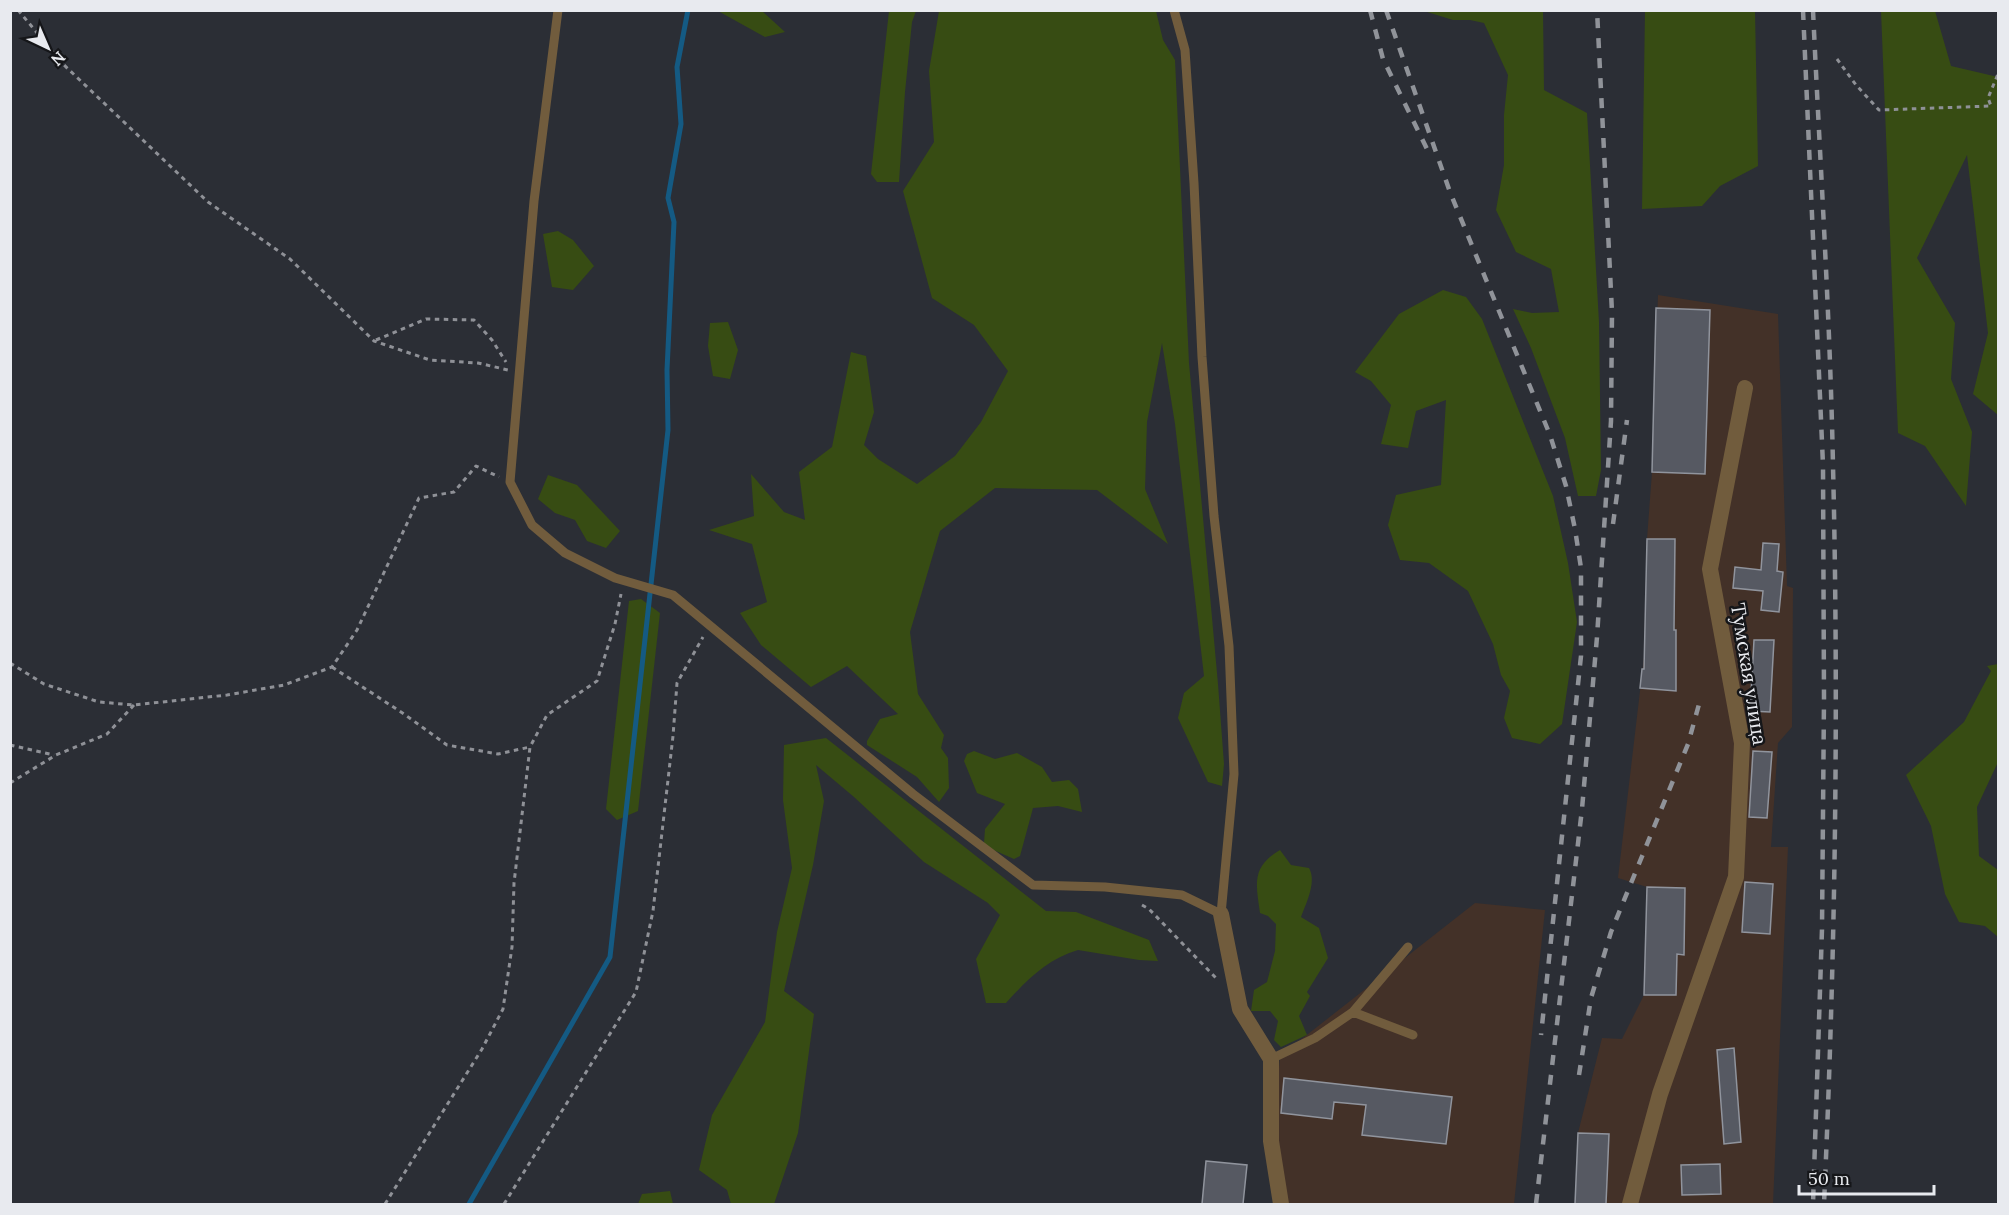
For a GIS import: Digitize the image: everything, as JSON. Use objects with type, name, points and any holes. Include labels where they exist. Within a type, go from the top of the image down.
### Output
[{"type":"street","name":"Тумская улица","points":[[1630,1204],[1660,1094],[1736,878],[1742,743],[1710,569],[1745,388]]},
{"type":"street","points":[[1221,915],[1240,1009],[1271,1059],[1271,1141],[1281,1204]]},
{"type":"lane","points":[[558,10],[534,201],[510,482],[532,525],[565,553],[615,578],[673,595],[913,794],[1033,885],[1105,887],[1182,895],[1221,915],[1234,774],[1228,646],[1213,505],[1185,50],[1174,10]]},
{"type":"lane","points":[[1271,1059],[1315,1038],[1353,1012],[1408,946]]},
{"type":"lane","points":[[1353,1012],[1413,1035]]},
{"type":"path","points":[[18,10],[64,65],[208,202],[290,259],[374,341],[430,360],[478,363],[511,371],[492,340],[474,320],[426,319],[374,341]]},
{"type":"path","points":[[1837,59],[1856,85],[1879,110],[1991,106],[1988,98],[1998,74]]},
{"type":"path","points":[[10,663],[44,684],[99,702],[134,705],[227,695],[284,685],[332,666],[357,630],[419,498],[454,492],[476,466],[510,482]]},
{"type":"path","points":[[385,1204],[482,1049],[503,1009],[512,947],[514,883],[530,747],[547,716],[597,681],[615,624],[624,581]]},
{"type":"path","points":[[504,1204],[636,992],[653,911],[674,736],[677,683],[710,625]]},
{"type":"path","points":[[332,666],[447,745],[498,754],[530,747]]},
{"type":"path","points":[[10,783],[56,755],[107,734],[134,705]]},
{"type":"path","points":[[10,745],[56,755]]},
{"type":"path","points":[[1141,904],[1149,909],[1238,1001]]},
{"type":"shaded area","points":[[1658,295],[1778,314],[1787,586],[1793,588],[1792,727],[1778,743],[1771,847],[1788,847],[1773,1204],[1575,1204],[1578,1133],[1602,1038],[1622,1039],[1644,995],[1647,887],[1618,878],[1644,657]]},
{"type":"shaded area","points":[[1475,903],[1545,910],[1514,1204],[1287,1204],[1275,1114],[1280,1056]]},
{"type":"green space","points":[[718,11],[762,11],[785,32],[765,37]]},
{"type":"green space","points":[[889,11],[916,11],[912,22],[905,92],[899,182],[877,182],[871,174]]},
{"type":"green space","points":[[939,11],[1156,11],[1163,40],[1175,60],[1189,363],[1218,684],[1224,764],[1222,786],[1208,782],[1178,718],[1184,693],[1204,676],[1175,424],[1162,343],[1147,422],[1145,489],[1168,544],[1097,490],[995,488],[940,531],[910,632],[918,694],[944,735],[941,748],[948,758],[949,788],[939,802],[917,777],[867,745],[880,719],[898,714],[847,666],[811,687],[761,645],[740,613],[767,602],[752,544],[709,530],[754,516],[751,474],[784,512],[805,520],[799,472],[832,447],[851,352],[866,356],[874,412],[864,445],[878,459],[917,484],[955,456],[981,422],[1008,371],[974,325],[932,298],[903,191],[934,142],[929,71]]},
{"type":"green space","points":[[1424,11],[1543,11],[1544,90],[1587,113],[1599,322],[1601,470],[1596,496],[1578,496],[1565,438],[1531,348],[1513,309],[1532,313],[1559,312],[1551,269],[1516,252],[1496,210],[1504,165],[1504,115],[1508,75],[1484,23],[1453,20]]},
{"type":"green space","points":[[1645,11],[1755,11],[1758,166],[1720,186],[1702,206],[1642,209]]},
{"type":"green space","points":[[1881,11],[1935,11],[1951,66],[1998,77],[1998,415],[1973,394],[1988,333],[1967,155],[1917,258],[1955,323],[1951,379],[1972,432],[1966,506],[1925,446],[1898,433]]},
{"type":"green space","points":[[558,231],[573,240],[594,266],[573,290],[552,287],[543,234]]},
{"type":"green space","points":[[1443,290],[1466,297],[1482,319],[1553,496],[1568,563],[1577,622],[1562,724],[1540,744],[1512,738],[1504,718],[1510,691],[1501,675],[1493,644],[1468,591],[1429,563],[1400,560],[1388,525],[1396,495],[1441,485],[1446,400],[1416,411],[1408,448],[1381,444],[1391,405],[1371,381],[1355,372],[1399,314]]},
{"type":"green space","points":[[728,322],[738,350],[730,379],[713,376],[708,346],[710,323]]},
{"type":"green space","points":[[548,475],[577,485],[620,531],[606,548],[587,541],[575,520],[555,513],[538,499]]},
{"type":"green space","points":[[641,599],[660,613],[638,811],[617,820],[606,809],[629,601]]},
{"type":"green space","points":[[1998,664],[1998,762],[1977,807],[1979,856],[1998,870],[1998,937],[1985,926],[1959,922],[1945,894],[1931,826],[1906,775],[1964,722],[1991,671],[1987,666]]},
{"type":"green space","points":[[826,738],[1046,911],[1076,912],[1149,940],[1158,961],[1078,950],[1047,965],[1030,978],[1006,1003],[986,1003],[976,959],[1000,915],[988,903],[924,862],[816,765],[824,801],[813,865],[784,991],[814,1014],[798,1133],[774,1204],[731,1204],[727,1190],[699,1170],[712,1115],[765,1022],[777,932],[792,868],[783,800],[784,745]]},
{"type":"green space","points":[[974,751],[995,759],[1017,753],[1042,767],[1052,782],[1069,780],[1078,789],[1082,812],[1058,806],[1033,808],[1020,856],[1014,859],[989,848],[984,843],[985,829],[1005,804],[977,793],[964,761],[967,754]]},
{"type":"green space","points":[[1280,850],[1291,865],[1309,868],[1312,880],[1301,917],[1319,928],[1328,958],[1307,992],[1310,996],[1299,1016],[1307,1035],[1281,1047],[1274,1040],[1278,1021],[1270,1011],[1251,1011],[1254,990],[1267,982],[1275,951],[1276,924],[1268,916],[1260,913],[1257,893],[1258,877],[1264,863]]},
{"type":"green space","points":[[670,1191],[673,1204],[638,1204],[642,1194]]},
{"type":"building","points":[[1656,308],[1710,310],[1705,474],[1652,472]]},
{"type":"building","points":[[1647,539],[1675,539],[1676,691],[1640,688],[1642,669],[1644,669]]},
{"type":"building","points":[[1763,543],[1779,544],[1777,571],[1783,572],[1779,612],[1761,610],[1763,591],[1733,588],[1735,567],[1761,570]]},
{"type":"building","points":[[1754,640],[1774,640],[1770,712],[1750,711]]},
{"type":"building","points":[[1753,751],[1772,752],[1767,818],[1749,817]]},
{"type":"building","points":[[1745,882],[1773,884],[1770,934],[1742,932]]},
{"type":"building","points":[[1647,887],[1685,888],[1684,955],[1677,954],[1676,995],[1644,995]]},
{"type":"building","points":[[1734,1048],[1741,1142],[1724,1144],[1717,1050]]},
{"type":"building","points":[[1284,1078],[1452,1097],[1446,1144],[1362,1135],[1366,1105],[1334,1102],[1332,1119],[1281,1113]]},
{"type":"building","points":[[1578,1133],[1609,1134],[1606,1204],[1575,1204]]},
{"type":"building","points":[[1206,1161],[1247,1165],[1243,1204],[1202,1204]]},
{"type":"building","points":[[1720,1164],[1721,1194],[1682,1195],[1681,1165]]},
{"type":"waterway","points":[[469,1204],[610,957],[668,430],[667,370],[674,222],[668,198],[681,124],[677,67],[688,10]]},
{"type":"railway","points":[[1370,10],[1383,59],[1428,151]]},
{"type":"railway","points":[[1386,10],[1450,192],[1550,435],[1566,486],[1581,568],[1581,656],[1541,1035]]},
{"type":"railway","points":[[1536,1204],[1582,809],[1597,637],[1611,421],[1612,312],[1597,10]]},
{"type":"railway","points":[[1803,10],[1823,465],[1822,929],[1813,1204]]},
{"type":"railway","points":[[1813,10],[1830,352],[1836,651],[1833,928],[1824,1204]]},
{"type":"railway","points":[[1613,524],[1627,420]]},
{"type":"railway","points":[[1579,1075],[1591,998],[1611,932],[1688,744],[1701,697]]}]
